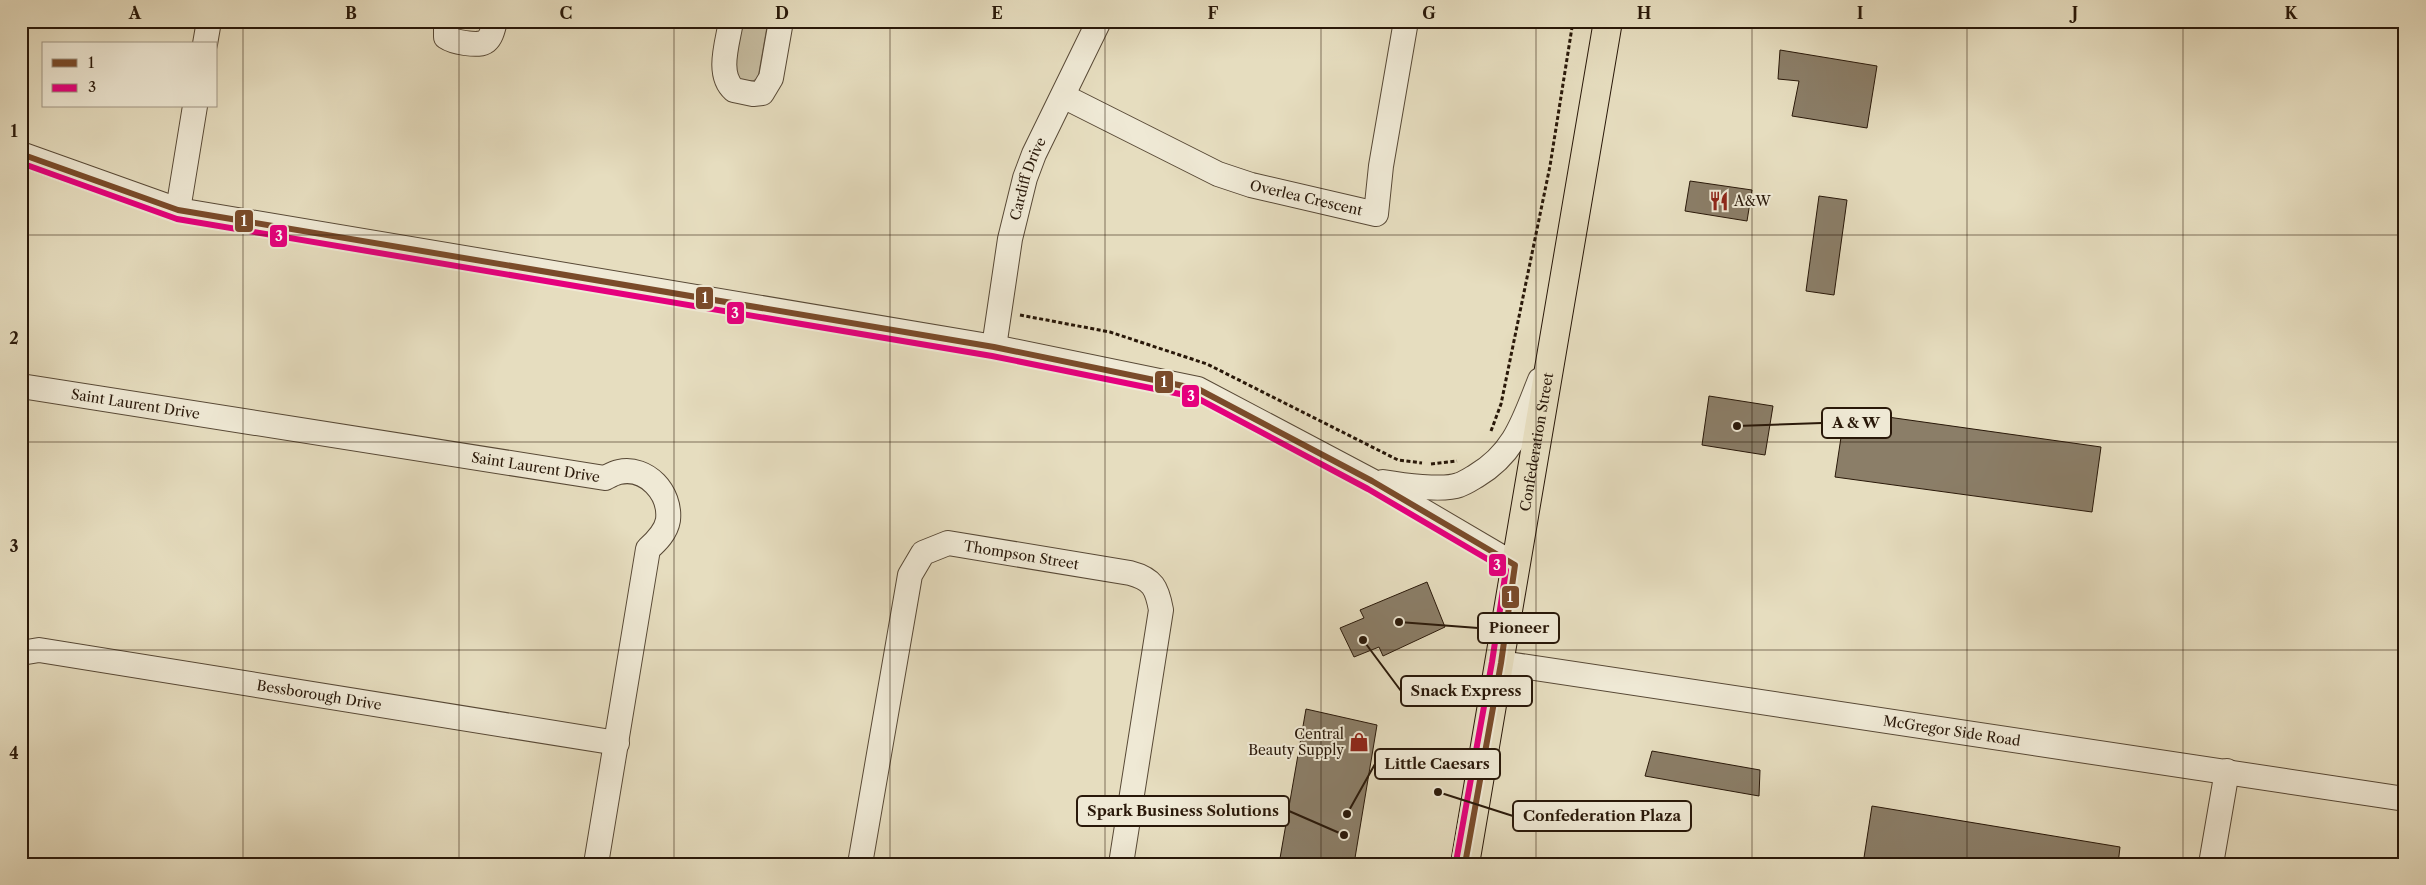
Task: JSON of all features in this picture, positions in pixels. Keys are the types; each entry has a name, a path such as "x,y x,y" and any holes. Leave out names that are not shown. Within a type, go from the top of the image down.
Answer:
{"main road":[{"name":"Confederation Street","path":"1465,864 1501,663 1515,565 1608,21"}],"street":[{"path":"205,42 209,21"},
{"path":"446,21 446,38 450,41 480,45 487,42 495,21"},
{"path":"731,21 724,69 725,78 734,90 754,94 762,93 769,82 781,21"},
{"name":"Cardiff Drive","path":"994,347 1010,239 1017,206 1034,154 1099,21"},
{"name":"Overlea Crescent","path":"1063,96 1218,174 1251,185 1376,214 1381,166 1406,21"},
{"path":"178,210 195,108"},
{"path":"21,154 178,210 994,347 1198,389 1372,481 1515,565"},
{"path":"1372,481 1417,487 1459,486 1493,466 1507,452 1519,432 1550,358"},
{"name":"Saint Laurent Drive","path":"21,386 605,478 618,472 633,471 649,478 661,489 667,503 668,521 660,538 648,549 596,864"},
{"name":"Thompson Street","path":"860,864 910,575 923,553 948,543 1130,573 1145,577 1158,592 1161,610 1121,864"},
{"name":"Bessborough Drive","path":"21,653 39,650 617,744"},
{"name":"McGregor Side Road","path":"1501,663 2405,799"},
{"path":"2211,864 2227,771"}],"path":[{"path":"1490,436 1501,404 1548,176 1573,21"},
{"path":"1000,311 1110,332 1207,364 1398,460 1429,464 1461,461"}],"shaded area":[{"path":"742,21 768,21 758,78 753,81 737,80 734,73"}],"building":[{"path":"1780,50 1877,66 1867,128 1792,116 1799,81 1778,79"},
{"name":"A&W","path":"1690,181 1752,190 1747,221 1685,211"},
{"path":"1819,196 1847,200 1834,295 1806,291"},
{"path":"1709,396 1773,406 1765,455 1702,445"},
{"path":"1845,411 2101,447 2092,512 1835,477"},
{"path":"1427,582 1445,627 1383,656 1379,647 1354,657 1340,628 1364,618 1360,610"},
{"path":"1306,709 1377,725 1354,864 1279,864"},
{"path":"1652,751 1760,770 1759,796 1645,776"},
{"path":"1872,806 2120,847 2118,864 1863,864"}],"transit line":[{"name":"1","path":"21,154 178,210 994,347 1198,389 1372,481 1515,565 1501,663 1465,864"},
{"name":"3","path":"21,163 177,219 992,356 1195,397 1368,489 1506,570 1492,662 1456,862"}],"place":[{"name":"A&W","path":"1719,201"},
{"name":"A & W","path":"1737,426"},
{"name":"Pioneer","path":"1399,622"},
{"name":"Snack Express","path":"1363,640"},
{"name":"Central Beauty Supply","path":"1359,742"},
{"name":"Confederation Plaza","path":"1438,792"},
{"name":"Little Caesars","path":"1347,814"},
{"name":"Spark Business Solutions","path":"1344,835"}]}
